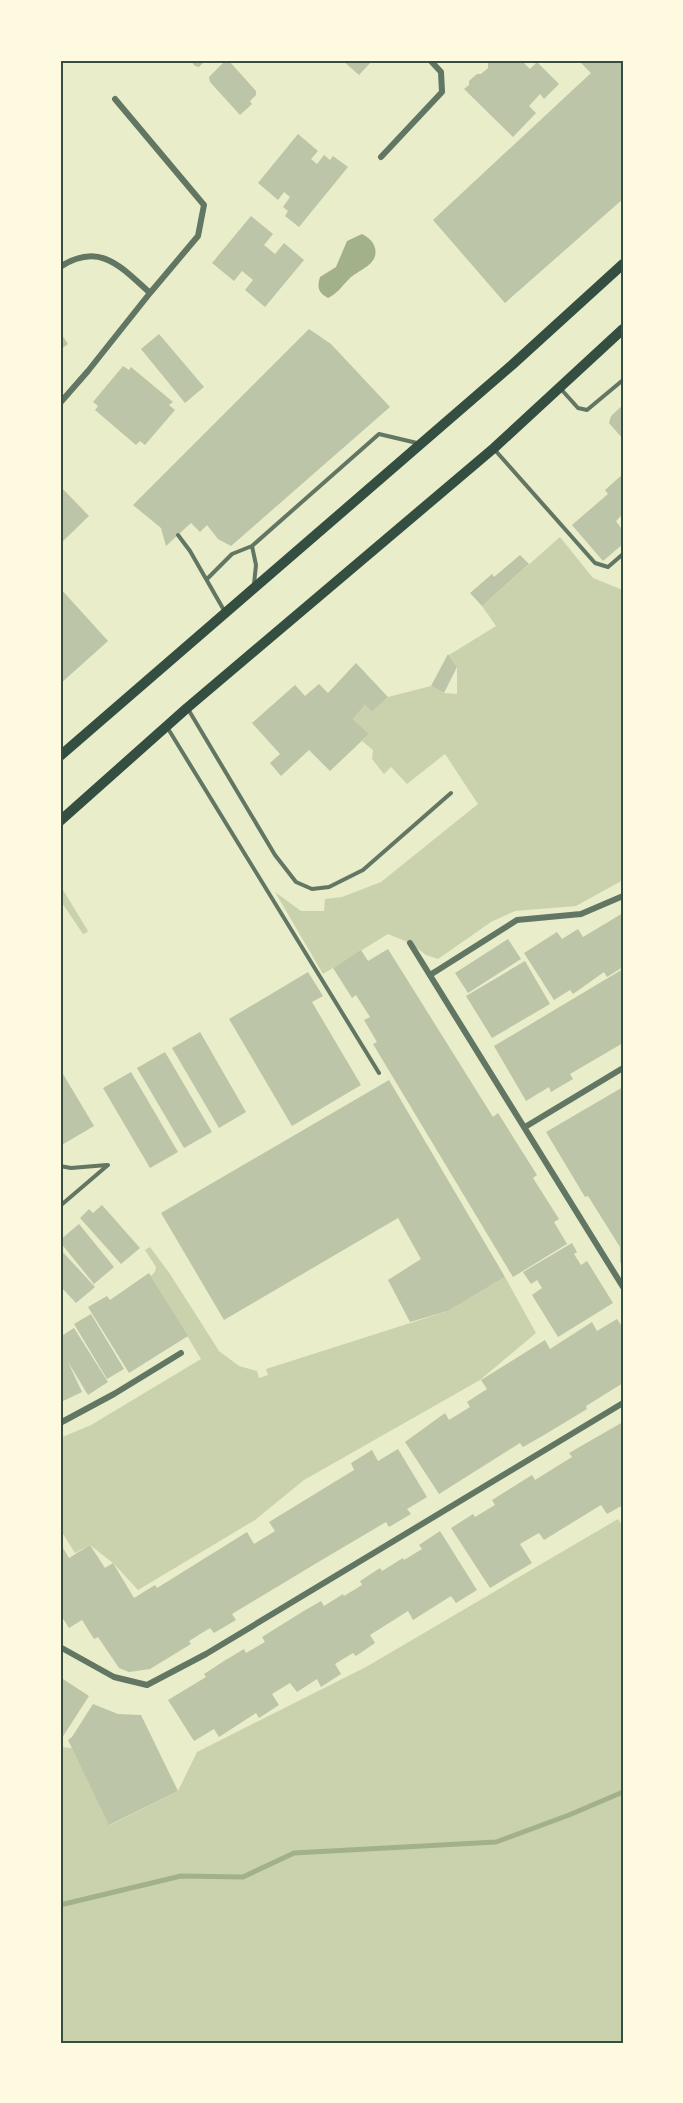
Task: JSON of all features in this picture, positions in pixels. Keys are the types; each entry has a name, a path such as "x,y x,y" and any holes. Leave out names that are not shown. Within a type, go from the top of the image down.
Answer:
{"main road":[{"path":"60,756 512,365 623,264"},
{"path":"60,821 187,708 494,448 623,328"}],"street":[{"path":"381,156 442,92 441,72 430,60"},
{"path":"60,402 198,236 204,205 115,99"},
{"path":"60,267 68,261 91,255 115,262 150,292"},
{"path":"430,975 517,920 581,914 623,896"},
{"path":"410,943 623,1287"},
{"path":"525,1127 623,1068"},
{"path":"60,1423 114,1394 181,1353"},
{"path":"60,1647 114,1677 147,1685 206,1654 623,1403"}],"lane":[{"path":"559,387 578,408 587,410 623,380"},
{"path":"207,579 232,554 252,546 379,434 421,444"},
{"path":"494,448 595,563 608,567 623,554"},
{"path":"178,535 207,579 225,613"},
{"path":"252,546 256,565 253,588"},
{"path":"187,708 276,855 296,882 312,889 329,887 363,870 451,794"},
{"path":"167,726 379,1073"},
{"path":"60,1166 70,1168 108,1165 60,1206"}],"shaded area":[{"path":"362,234 375,248 374,259 328,298 319,289 320,277 336,267 347,241"},
{"path":"560,537 593,578 623,590 623,880 576,906 515,911 491,922 438,959 388,934 323,974 275,892 301,911 324,911 325,899 342,897 381,882 478,804 445,754 407,784 391,767 384,774 372,759 373,750 362,741 369,734 353,719 365,705 372,712 388,697 431,686 444,693 457,694 457,667 449,655 496,626 482,606"},
{"path":"60,885 88,931 86,933 83,934 60,900"},
{"path":"150,1247 219,1351 239,1366 257,1371 259,1378 268,1375 266,1369 448,1311 505,1277 536,1333 480,1380 304,1480 255,1520 138,1590 113,1563 90,1545 75,1553 60,1529 60,1438 91,1425 201,1359 151,1276 156,1267 145,1250"},
{"path":"618,1519 623,1527 623,2043 60,2043 60,1747 72,1748 110,1825 178,1791 197,1752 366,1667"}],"building":[{"path":"190,60 206,60 199,67"},
{"path":"342,60 373,60 359,75"},
{"path":"488,60 521,60 530,69 537,62 559,84 544,99 540,94 529,106 536,113 513,137 464,89 477,74 481,74 488,68"},
{"path":"578,60 623,60 623,199 505,303 433,220 591,73"},
{"path":"225,61 230,62 256,91 256,95 250,101 252,104 240,115 210,82 209,77"},
{"path":"298,134 318,151 311,159 317,164 324,155 330,160 333,156 348,167 299,227 285,216 288,211 283,207 290,197 284,192 278,200 258,183"},
{"path":"251,216 273,234 264,245 275,254 284,243 304,260 265,307 245,290 253,280 242,271 234,281 212,263"},
{"path":"309,329 331,344 390,407 231,546 218,539 207,525 200,532 191,523 166,546 161,528 133,505"},
{"path":"60,332 68,344 60,350"},
{"path":"159,334 204,387 185,403 141,349"},
{"path":"123,366 129,370 131,367 173,402 169,405 175,410 145,445 140,441 136,445 95,410 98,406 93,402"},
{"path":"623,405 623,439 609,423 611,416"},
{"path":"623,474 623,514 616,521 623,531 623,544 603,561 572,525 608,494 605,490"},
{"path":"60,486 89,516 60,544"},
{"path":"520,555 529,564 482,606 470,593 492,574 494,577"},
{"path":"60,588 108,641 60,684"},
{"path":"448,654 457,667 444,693 431,686"},
{"path":"356,663 388,697 372,712 365,705 353,719 369,734 330,771 309,750 281,776 270,763 280,754 252,723 295,685 305,696 319,684 328,693"},
{"path":"623,913 623,967 607,977 604,972 573,994 570,990 554,1000 524,953 557,932 562,939 578,929 583,937"},
{"path":"508,939 521,959 468,993 455,973"},
{"path":"388,949 493,1117 498,1113 537,1175 533,1178 559,1219 554,1222 567,1244 513,1277 373,1044 377,1042 364,1020 370,1017 356,995 352,998 333,968 361,950 368,961"},
{"path":"525,961 550,1004 492,1038 466,996"},
{"path":"623,969 623,1043 570,1074 573,1079 551,1092 549,1087 526,1101 494,1046"},
{"path":"308,972 323,996 312,1002 361,1085 292,1126 229,1019"},
{"path":"200,1032 246,1112 219,1128 172,1048"},
{"path":"165,1052 212,1132 184,1148 137,1068"},
{"path":"60,1069 94,1126 60,1146"},
{"path":"131,1072 178,1152 150,1168 103,1088"},
{"path":"389,1080 505,1277 448,1311 410,1322 388,1280 421,1259 398,1218 224,1320 161,1213"},
{"path":"623,1087 623,1267 620,1262 620,1247 588,1196 585,1197 546,1132"},
{"path":"102,1205 140,1248 121,1264 80,1218 89,1209 93,1213"},
{"path":"79,1224 114,1267 94,1284 60,1242"},
{"path":"572,1243 577,1252 574,1254 581,1265 587,1261 613,1303 558,1337 532,1295 542,1288 537,1280 531,1284 523,1272"},
{"path":"60,1249 95,1287 76,1303 60,1286"},
{"path":"149,1273 188,1336 129,1373 88,1307 107,1296 110,1300"},
{"path":"91,1314 124,1369 107,1379 74,1324"},
{"path":"617,1319 623,1328 623,1383 586,1406 587,1409 544,1435 523,1447 520,1443 439,1494 405,1442 445,1413 449,1420 470,1407 467,1402 487,1389 481,1380 545,1340 550,1349 592,1322 597,1331"},
{"path":"74,1328 108,1382 88,1395 68,1362 82,1392 61,1402 63,1408 60,1409 60,1337"},
{"path":"623,1422 623,1492 621,1494 623,1505 607,1514 601,1505 544,1540 539,1533 520,1544 532,1563 490,1588 451,1528 473,1514 475,1517 495,1505 492,1500 532,1475 535,1480 572,1457 569,1453"},
{"path":"398,1449 427,1497 407,1509 411,1514 389,1527 386,1522 320,1561 232,1614 236,1620 214,1633 210,1628 189,1641 191,1644 150,1669 129,1672 119,1668 98,1637 94,1639 82,1620 69,1628 60,1614 60,1543 69,1558 90,1545 105,1568 113,1563 134,1598 155,1585 157,1588 247,1532 254,1544 275,1531 269,1522 354,1470 351,1463 372,1450 378,1461"},
{"path":"440,1531 477,1590 456,1603 451,1596 413,1620 408,1611 370,1635 375,1643 356,1656 353,1653 335,1664 341,1674 321,1687 317,1679 297,1692 290,1683 272,1694 279,1705 259,1718 256,1713 219,1737 214,1729 194,1741 168,1700 206,1677 204,1674 244,1649 246,1653 265,1642 262,1637 302,1612 321,1601 324,1606 343,1594 344,1596 362,1585 360,1581 380,1568 382,1571 422,1549 419,1545"},
{"path":"60,1677 89,1696 60,1741"},
{"path":"93,1704 118,1714 141,1715 178,1791 109,1825 68,1740"}],"waterway":[{"path":"60,1905 181,1876 243,1877 294,1853 496,1842 623,1792"}]}
